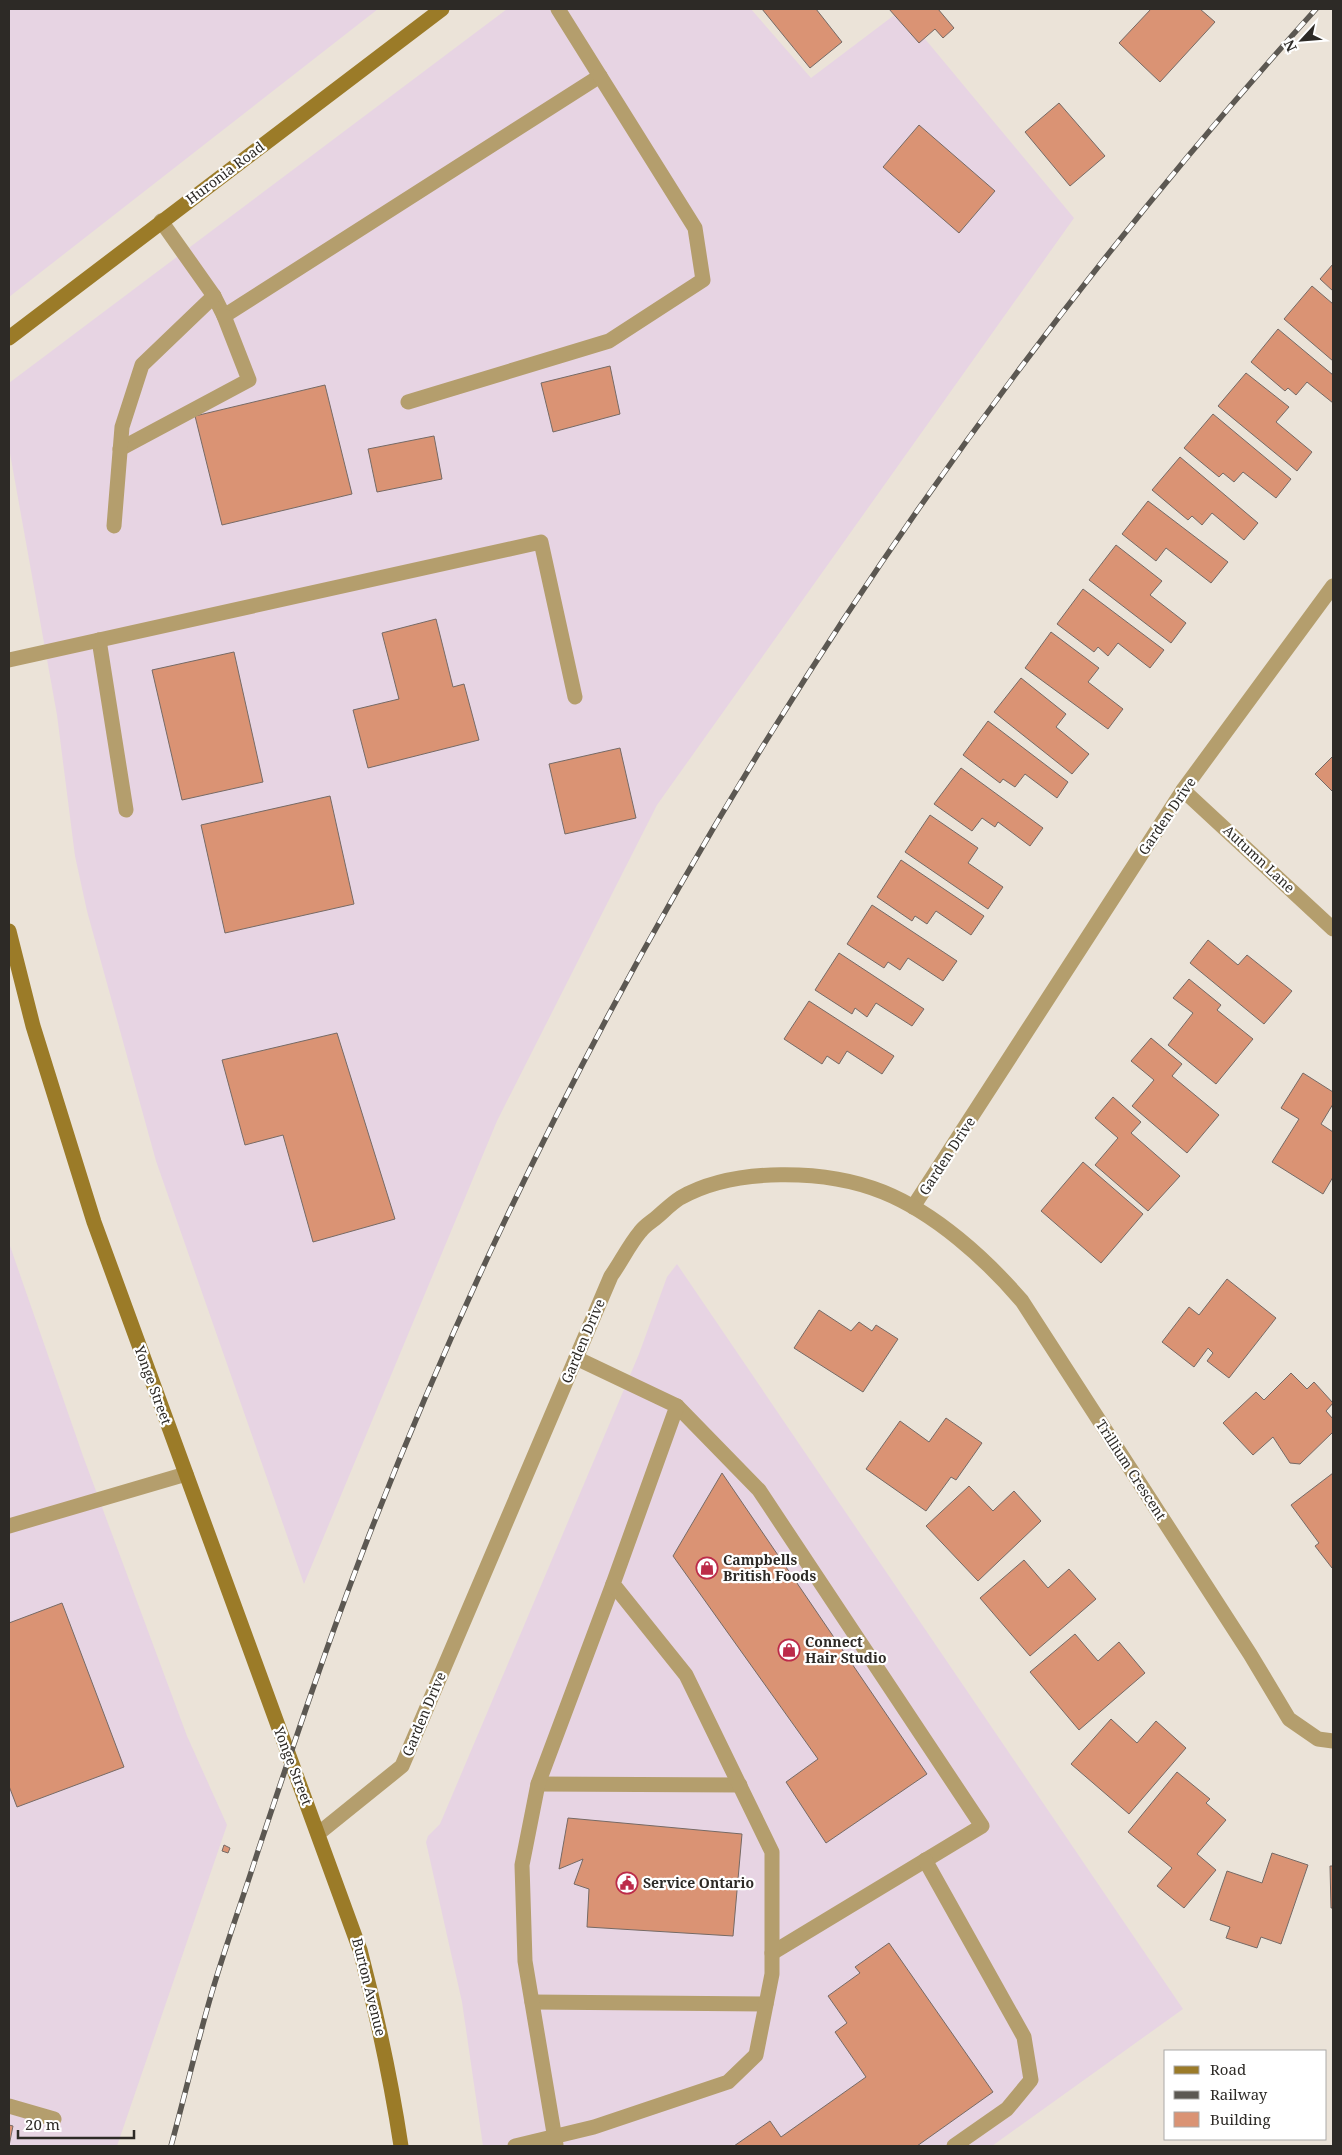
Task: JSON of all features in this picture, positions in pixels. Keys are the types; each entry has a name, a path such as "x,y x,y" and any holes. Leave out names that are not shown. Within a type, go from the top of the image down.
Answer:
{"main road":[{"name":"Huronia Road","path":"9,338 442,9"},
{"name":"Yonge Street","path":"9,930 33,1026 94,1222 318,1833"},
{"name":"Burton Avenue","path":"318,1833 360,1950 393,2092 401,2146"}],"street":[{"path":"408,402 609,341 703,280 695,228 558,9"},
{"path":"224,316 600,76"},
{"path":"120,448 249,380 224,316 214,296 162,222"},
{"path":"114,526 122,428 142,365 214,296"},
{"path":"9,660 541,542 575,697"},
{"name":"Garden Drive","path":"318,1833 402,1766 611,1276 640,1231 680,1198 720,1182 757,1175 796,1175 853,1184 882,1192 913,1208 1183,790 1333,586"},
{"path":"99,640 126,810"},
{"name":"Autumn Lane","path":"1183,790 1333,929"},
{"name":"Trillium Crescent","path":"913,1208 966,1245 998,1274 1022,1301 1250,1654 1289,1719 1318,1739 1333,1741"},
{"path":"576,1358 677,1406 759,1490 982,1826 772,1952"},
{"path":"555,2141 525,1960 522,1865 538,1784 677,1406"},
{"path":"9,1526 186,1474"},
{"path":"514,2146 555,2141 728,2082 756,2054 772,1974 772,1852 686,1675 613,1584"},
{"path":"538,1784 740,1786"},
{"path":"926,1860 1024,2037 1031,2080 1007,2109 954,2146"},
{"path":"532,2002 766,2004"},
{"path":"9,2106 54,2119"}],"shaded area":[{"path":"9,9 378,9 9,297"},
{"path":"507,9 751,9 811,78 901,10 1074,218 657,805 497,1121 304,1584 156,1161 87,911 75,856 57,715 9,448 9,383"},
{"path":"9,1243 83,1456 187,1736 227,1825 117,2146 9,2146"},
{"path":"677,1264 1183,2009 992,2146 483,2146 462,2002 426,1842 428,1836 440,1824 639,1354 667,1277"}],"building":[{"path":"762,9 816,9 842,42 810,68"},
{"path":"889,9 938,9 954,28 943,38 935,29 919,43"},
{"path":"1151,9 1200,9 1215,22 1160,82 1119,43"},
{"path":"1059,103 1105,156 1070,186 1025,132"},
{"path":"919,125 995,191 959,233 883,167"},
{"path":"1333,264 1333,291 1320,279"},
{"path":"1312,286 1333,304 1333,361 1284,319"},
{"path":"1278,329 1333,375 1333,403 1307,382 1296,395 1288,388 1285,391 1251,362"},
{"path":"610,366 620,414 553,432 541,383"},
{"path":"1246,373 1289,407 1276,422 1312,452 1297,471 1218,406"},
{"path":"325,385 352,494 222,525 195,416"},
{"path":"1213,414 1291,479 1276,498 1243,472 1234,482 1223,473 1219,477 1184,448"},
{"path":"434,436 442,479 377,492 368,449"},
{"path":"1180,457 1258,523 1244,540 1212,513 1202,525 1192,516 1188,520 1152,490"},
{"path":"1148,501 1228,562 1211,583 1166,548 1156,561 1122,534"},
{"path":"1116,545 1162,581 1150,595 1186,623 1171,643 1089,580"},
{"path":"1083,589 1164,650 1150,668 1118,643 1108,656 1098,647 1094,652 1057,624"},
{"path":"436,619 453,687 464,684 479,740 368,768 353,710 399,699 382,633"},
{"path":"1051,632 1099,668 1088,682 1123,709 1108,729 1025,668"},
{"path":"234,652 263,782 182,800 152,670"},
{"path":"1021,678 1066,714 1056,727 1089,754 1072,774 994,712"},
{"path":"988,721 1068,782 1057,798 1025,774 1015,787 1003,779 1000,783 963,755"},
{"path":"620,748 636,818 565,834 549,764"},
{"path":"1333,756 1333,792 1315,774"},
{"path":"961,768 1043,828 1030,846 998,822 995,827 982,818 972,831 934,804"},
{"path":"330,796 354,904 225,933 201,825"},
{"path":"930,815 978,848 968,863 1003,887 988,909 905,852"},
{"path":"901,860 984,916 971,935 936,911 927,924 915,916 912,921 877,897"},
{"path":"872,905 957,961 943,981 908,958 900,970 888,962 884,968 847,944"},
{"path":"1208,940 1238,965 1247,955 1292,991 1264,1024 1190,963"},
{"path":"839,953 924,1009 912,1026 876,1003 867,1017 855,1008 852,1014 815,990"},
{"path":"1189,979 1221,1005 1217,1010 1253,1039 1216,1084 1168,1045 1193,1013 1173,998"},
{"path":"809,1001 894,1056 882,1074 847,1051 839,1064 827,1056 822,1064 784,1039"},
{"path":"337,1033 395,1219 313,1242 283,1135 245,1145 222,1060"},
{"path":"1151,1038 1182,1064 1172,1076 1219,1115 1187,1153 1132,1106 1154,1080 1131,1061"},
{"path":"1303,1073 1333,1092 1333,1104 1321,1124 1333,1132 1333,1177 1323,1194 1272,1162 1299,1119 1281,1108"},
{"path":"1113,1097 1141,1122 1131,1133 1180,1176 1148,1211 1095,1165 1118,1138 1095,1118"},
{"path":"1083,1162 1143,1214 1101,1263 1041,1211"},
{"path":"1227,1279 1276,1318 1229,1378 1207,1361 1213,1353 1208,1348 1194,1367 1162,1342 1189,1307 1199,1315"},
{"path":"819,1310 851,1331 859,1322 872,1331 876,1325 898,1339 863,1392 794,1348"},
{"path":"1291,1373 1307,1389 1314,1382 1333,1403 1326,1411 1333,1419 1333,1432 1300,1464 1290,1463 1273,1437 1253,1455 1223,1423 1256,1392 1264,1400"},
{"path":"946,1418 982,1443 956,1480 951,1477 926,1511 866,1469 900,1421 929,1442"},
{"path":"722,1473 927,1774 826,1843 786,1782 818,1759 673,1556"},
{"path":"1333,1473 1332,1568 1315,1546 1319,1543 1291,1505"},
{"path":"969,1486 993,1511 1014,1491 1041,1521 978,1581 926,1526"},
{"path":"1024,1560 1048,1588 1069,1569 1096,1599 1030,1656 980,1598"},
{"path":"62,1603 124,1767 17,1807 9,1786 9,1623"},
{"path":"1075,1634 1098,1661 1119,1642 1145,1673 1079,1730 1030,1672"},
{"path":"1111,1719 1137,1743 1156,1721 1186,1748 1129,1814 1071,1764"},
{"path":"1177,1772 1210,1799 1206,1803 1226,1820 1197,1854 1216,1870 1184,1908 1157,1886 1172,1868 1128,1832"},
{"path":"568,1818 742,1834 733,1936 587,1927 589,1889 574,1884 583,1859 559,1869"},
{"path":"224,1845 230,1848 228,1853 222,1851"},
{"path":"1272,1853 1308,1865 1281,1944 1261,1937 1257,1948 1226,1938 1230,1927 1210,1920 1227,1871 1262,1883"},
{"path":"1330,1866 1333,1866 1333,1908 1331,1908"},
{"path":"889,1943 993,2092 917,2146 734,2146 770,2121 781,2137 866,2077 835,2032 847,2023 828,1996 860,1973 855,1967"},
{"path":"9,2125 13,2126 9,2146"}],"railway":[{"path":"171,2146 223,1956 311,1694 368,1538 455,1329 552,1125 658,925 773,730 896,541 1028,357 1168,180 1316,9"}],"place":[{"name":"Campbells British Foods","path":"707,1568"},
{"name":"Connect Hair Studio","path":"789,1650"},
{"name":"Service Ontario","path":"627,1883"}]}
